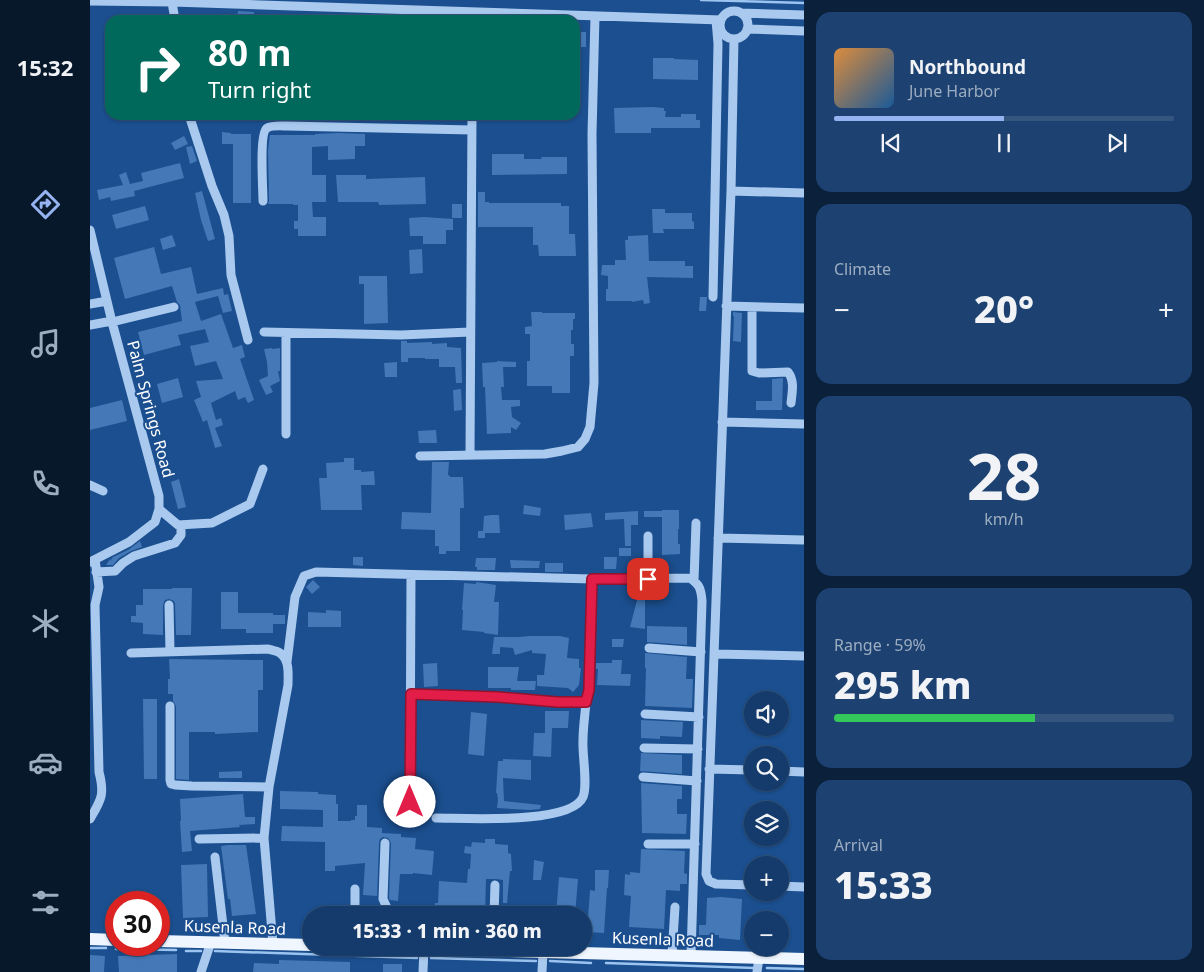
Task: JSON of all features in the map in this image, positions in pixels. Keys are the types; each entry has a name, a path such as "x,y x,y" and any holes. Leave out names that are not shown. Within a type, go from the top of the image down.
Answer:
{"main road":[{"path":"90,939 105,940"},
{"name":"Kusenla Road","path":"170,941 302,945"},
{"name":"Kusenla Road","path":"592,954 804,960"}],"street":[{"path":"90,1 172,2 449,15"},
{"path":"172,2 174,15"},
{"path":"580,16 719,20 732,11 804,15"},
{"path":"719,20 723,33 729,38 734,39 742,36 747,29 747,20 741,13"},
{"path":"420,456 546,454 578,447 585,439 590,428 594,383 592,134 594,16"},
{"path":"712,297 719,20"},
{"path":"747,29 804,31"},
{"path":"734,39 731,190 706,874 709,881 716,884 744,885"},
{"path":"191,120 212,186 224,215 229,236 231,275 248,340"},
{"path":"470,455 472,120"},
{"path":"263,201 263,136 265,129 269,127 472,130"},
{"path":"731,190 804,193"},
{"name":"Palm Springs Road","path":"90,230 112,321 159,496 160,509"},
{"path":"91,301 107,300"},
{"path":"726,306 804,308"},
{"path":"90,325 174,307"},
{"path":"752,307 752,371 759,373 788,372 793,382 791,403"},
{"path":"264,332 401,335 470,332"},
{"path":"286,333 286,434"},
{"path":"722,422 804,424"},
{"path":"90,819 101,799 102,785 99,772 95,605 99,587 92,561 129,542 155,522 160,509 178,525 181,525 212,523 250,504 263,469"},
{"path":"90,486 103,491"},
{"path":"694,581 696,522"},
{"path":"96,572 115,571 134,556 175,543 181,535 181,525"},
{"path":"648,536 648,579"},
{"path":"718,538 804,540"},
{"path":"273,944 264,838 269,787 288,685 287,662 295,597 304,576 316,572 592,579 690,578 697,583 702,591 691,956"},
{"path":"410,802 412,575"},
{"path":"436,818 520,818 555,814 572,809 583,798 585,789 583,740 586,702 589,690 592,579"},
{"path":"169,605 170,652"},
{"path":"649,648 701,652"},
{"path":"131,653 268,649 280,653 287,662"},
{"path":"714,654 804,656"},
{"path":"411,694 586,702"},
{"path":"170,706 171,784 269,787"},
{"path":"645,714 699,716"},
{"path":"644,748 698,749"},
{"path":"709,769 744,770"},
{"path":"789,771 804,772"},
{"path":"643,777 697,781"},
{"path":"199,839 264,838"},
{"path":"385,843 383,899 386,906"},
{"path":"648,844 694,844"},
{"path":"215,857 225,943"},
{"path":"494,906 495,885"},
{"path":"789,886 804,887"},
{"path":"355,906 356,889"},
{"path":"672,956 675,907"},
{"path":"201,972 211,942"},
{"path":"423,972 424,956"},
{"path":"542,972 543,956"},
{"path":"757,972 759,958"}],"building":[{"path":"238,11 254,12 254,15 238,15"},
{"path":"580,32 586,32 586,47 580,47"},
{"path":"653,58 698,60 698,80 653,79"},
{"path":"614,108 664,108 664,111 666,111 665,117 681,117 681,114 696,114 696,120 700,120 700,128 651,128 651,133 615,133"},
{"path":"222,132 251,134 251,203 233,203 233,144 222,144"},
{"path":"365,134 365,146 355,146 355,159 328,160 328,146 312,147 312,175 326,175 326,202 312,202 313,217 326,217 326,236 298,236 298,229 294,229 294,221 298,221 298,205 268,204 268,150 270,135"},
{"path":"184,136 188,144 175,150 171,143"},
{"path":"192,146 197,161 190,164 186,147"},
{"path":"492,154 524,154 524,159 567,157 567,174 492,175"},
{"path":"180,163 184,178 134,191 135,196 111,201 110,197 99,200 97,190 123,185 119,175 126,172 130,184 143,181 141,173"},
{"path":"336,175 366,175 366,179 425,177 426,204 379,205 378,202 338,202"},
{"path":"202,191 215,239 208,241 195,193"},
{"path":"478,192 485,192 485,202 489,203 561,203 561,206 569,206 569,234 575,234 576,256 539,256 538,245 533,245 533,227 478,227"},
{"path":"452,204 462,204 462,218 452,218"},
{"path":"145,206 149,220 116,229 112,215"},
{"path":"652,209 665,209 665,213 692,213 694,229 663,229 664,233 653,233"},
{"path":"409,218 453,219 453,230 446,230 446,244 423,244 423,236 410,236"},
{"path":"172,235 176,246 163,250 160,239"},
{"path":"648,235 649,261 685,261 685,266 693,266 693,278 647,277 650,303 644,304 643,300 632,302 606,301 608,276 601,275 602,265 615,265 615,260 626,260 625,240 628,240 628,236"},
{"path":"154,247 161,274 191,267 197,294 223,288 224,295 228,294 232,311 223,313 218,296 195,302 201,321 221,314 233,348 242,345 245,357 240,359 254,400 248,403 245,397 238,400 235,391 211,403 216,420 221,418 223,425 215,428 222,446 215,448 207,420 203,422 194,400 201,397 196,381 223,379 216,361 195,366 190,346 209,342 205,329 178,335 181,345 144,355 138,332 182,321 180,305 177,302 172,286 125,299 114,258"},
{"path":"422,249 423,273 410,274 409,250"},
{"path":"359,276 387,276 388,323 364,324 364,284 359,284"},
{"path":"700,297 707,297 706,311 699,311"},
{"path":"531,312 575,313 573,330 571,330 571,344 574,344 574,356 570,356 570,393 552,393 552,386 527,386 527,361 530,361 530,334 525,334 525,327 532,326"},
{"path":"733,312 742,313 741,342 733,341"},
{"path":"401,341 407,341 407,343 447,343 447,347 461,348 462,383 456,383 455,367 439,367 439,359 408,358 408,362 401,362"},
{"path":"280,348 280,371 278,371 280,381 270,386 273,392 266,395 259,380 268,376 264,349"},
{"path":"497,361 516,362 516,367 503,367 504,387 501,387 502,400 520,400 520,406 511,407 512,417 521,423 516,430 511,427 511,433 487,434 482,363"},
{"path":"397,362 397,377 385,377 384,363"},
{"path":"178,378 183,397 162,403 157,384"},
{"path":"783,378 782,410 756,410 756,401 772,401 772,379"},
{"path":"461,389 462,410 454,411 453,390"},
{"path":"122,400 127,421 90,430 90,408"},
{"path":"436,430 437,443 419,443 418,431"},
{"path":"344,458 354,458 354,470 361,470 361,472 374,471 375,485 361,485 362,510 321,510 319,478 327,478 326,463 344,462"},
{"path":"432,462 449,462 448,475 450,477 463,477 464,508 460,508 460,551 446,551 446,554 439,554 439,546 435,546 435,530 401,529 402,512 431,513"},
{"path":"179,479 186,507 178,509 171,482"},
{"path":"524,505 541,508 540,516 523,514"},
{"path":"679,510 678,544 680,544 680,554 662,555 662,517 644,517 644,511"},
{"path":"638,511 638,525 631,525 631,546 625,546 624,519 605,520 605,513"},
{"path":"591,513 593,527 565,530 564,515"},
{"path":"499,515 500,533 485,533 485,538 478,538 478,531 483,531 484,516"},
{"path":"140,541 142,547 119,558 113,565 106,565 110,559 110,561 113,557 128,550"},
{"path":"619,548 631,548 631,556 619,556"},
{"path":"353,557 363,557 363,566 353,565"},
{"path":"604,557 617,557 616,569 604,569"},
{"path":"476,558 496,558 495,570 477,570 477,567 475,567"},
{"path":"510,560 540,561 539,568 511,568"},
{"path":"545,563 563,563 563,572 545,572"},
{"path":"313,580 320,587 312,594 306,587"},
{"path":"476,582 496,585 494,602 499,602 498,635 462,630 464,583 476,584"},
{"path":"641,585 645,585 645,629 630,627"},
{"path":"192,588 191,635 176,635 175,604 174,601 169,599 165,600 163,605 163,635 143,634 143,623 131,622 131,616 136,616 136,605 143,605 143,589"},
{"path":"221,592 238,592 238,613 285,615 285,624 273,624 273,633 246,633 246,629 221,629"},
{"path":"326,610 341,611 341,627 308,627 308,612 326,613"},
{"path":"647,626 687,627 687,645 647,642"},
{"path":"560,636 569,638 567,658 579,659 579,668 581,668 579,685 573,692 568,688 537,686 537,675 544,675 546,654 532,653 532,650 515,655 513,648 500,647 500,654 492,654 494,637"},
{"path":"612,639 624,639 623,647 612,647"},
{"path":"645,653 687,657 686,679 693,679 692,708 645,706"},
{"path":"169,659 263,660 263,690 258,690 258,732 215,734 215,732 189,732 189,780 176,779 176,706 173,701 173,694 168,694 168,679 170,679"},
{"path":"612,660 622,660 621,674 631,674 630,686 597,685 598,669 596,669 596,663 612,663"},
{"path":"437,663 438,686 424,687 423,664"},
{"path":"488,667 519,667 517,681 536,681 535,690 488,688"},
{"path":"143,699 157,699 157,779 144,779"},
{"path":"545,711 569,711 568,728 552,728 551,757 533,756 534,733 545,733"},
{"path":"471,712 487,714 484,756 468,754"},
{"path":"641,720 683,722 682,737 660,736 660,739 641,738"},
{"path":"641,753 682,755 682,774 640,771"},
{"path":"503,759 531,760 531,780 503,778 504,801 541,805 540,809 497,808 498,761 503,761"},
{"path":"242,771 242,778 219,778 219,772"},
{"path":"641,783 682,786 682,799 677,799 677,814 687,814 686,834 642,833"},
{"path":"280,791 318,792 318,794 336,795 338,821 355,820 357,805 367,805 367,827 382,828 382,833 401,834 401,837 416,838 415,849 434,851 432,875 400,874 398,901 390,900 391,843 388,838 383,837 379,843 377,896 363,895 365,863 335,866 335,871 325,871 325,842 281,841 282,826 323,827 323,810 280,809"},
{"path":"243,794 245,817 255,817 255,824 190,831 192,851 182,852 180,799"},
{"path":"485,839 495,839 495,844 508,845 508,853 511,854 512,871 510,871 507,903 503,903 503,880 486,879 485,906 435,906 435,903 438,903 439,881 467,883 471,854 464,853 465,846 471,847 472,842 485,843"},
{"path":"246,845 256,914 232,916 221,846"},
{"path":"641,849 685,851 684,873 687,874 687,884 680,884 680,891 666,890 664,929 629,927 631,896 624,895 625,874 630,875 630,872 640,873"},
{"path":"534,860 544,862 541,880 533,880"},
{"path":"207,864 208,917 183,918 181,865"},
{"path":"595,870 609,870 604,933 592,932 592,906 589,906 590,890 595,891"},
{"path":"559,877 578,879 576,906 557,906"},
{"path":"707,898 742,899 740,940 719,938 719,935 699,935 699,925 706,925"},
{"path":"170,954 177,954 177,972 119,972 118,956 170,956"},
{"path":"90,955 105,956 104,972 90,972"},
{"path":"279,960 350,962 350,972 253,972 254,963 279,964"},
{"path":"383,964 402,964 402,972 383,972"}],"waterway":[{"path":"701,0 804,3"},
{"path":"90,948 105,948"},
{"path":"170,950 176,950"},
{"path":"186,951 201,951"},
{"path":"215,951 417,958"},
{"path":"431,958 536,961"},
{"path":"550,961 591,963"},
{"path":"606,963 755,968"},
{"path":"767,968 804,969"}],"route":[{"path":"410,802 411,694 586,702 589,690 592,579 648,579"}]}
